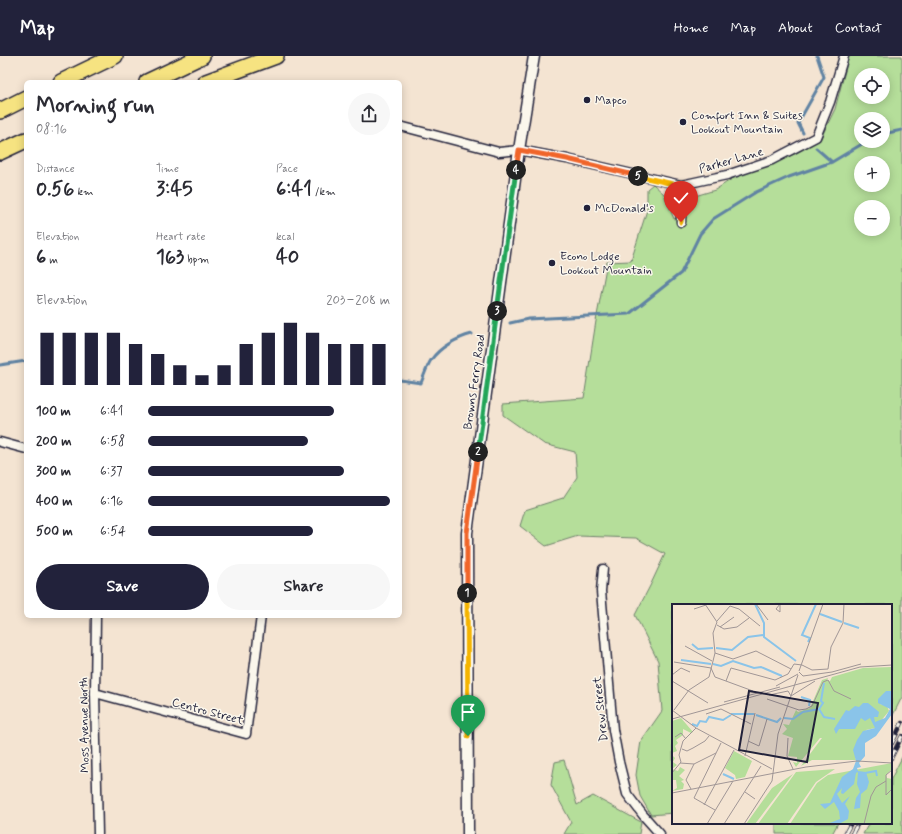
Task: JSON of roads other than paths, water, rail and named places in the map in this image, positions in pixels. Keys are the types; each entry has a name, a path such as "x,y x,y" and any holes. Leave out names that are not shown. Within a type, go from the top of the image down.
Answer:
{"highway":[{"path":"64,80 115,56"},
{"path":"151,80 202,56"},
{"path":"211,80 276,56"},
{"path":"0,111 24,99"},
{"path":"0,152 24,141"},
{"path":"0,158 24,149"}],"street":[{"name":"Browns Ferry Road","path":"468,834 467,533 519,150 534,56"},
{"name":"Parker Lane","path":"402,127 499,152 519,150 567,159 682,186 726,175 772,160 816,137 830,102 844,56"},
{"path":"681,222 682,186"},
{"path":"0,442 24,448"},
{"name":"Drew Street","path":"603,569 601,591 613,730 618,762 627,794 660,834"},
{"name":"Moss Avenue North","path":"96,618 95,693 98,834"},
{"name":"Centro Street","path":"95,693 246,734 261,618"}],"waterway":[{"path":"803,133 798,123 824,77 817,56"},
{"path":"890,133 902,130"},
{"path":"816,148 832,162"},
{"path":"510,323 528,319 629,314 681,273 700,234 713,219 756,192 789,177 832,162 855,148"},
{"path":"402,380 421,383 430,362 439,351 455,341 472,334"},
{"path":"0,365 24,361"}],"railway":[{"path":"892,743 902,723"},
{"path":"892,756 902,736"},
{"path":"845,834 850,824"},
{"path":"852,834 857,824"}],"place":[{"name":"Mapco","path":"587,100"},
{"name":"Comfort Inn & Suites Lookout Mountain","path":"683,122"},
{"name":"McDonald's","path":"587,208"},
{"name":"Econo Lodge Lookout Mountain","path":"552,263"}]}
